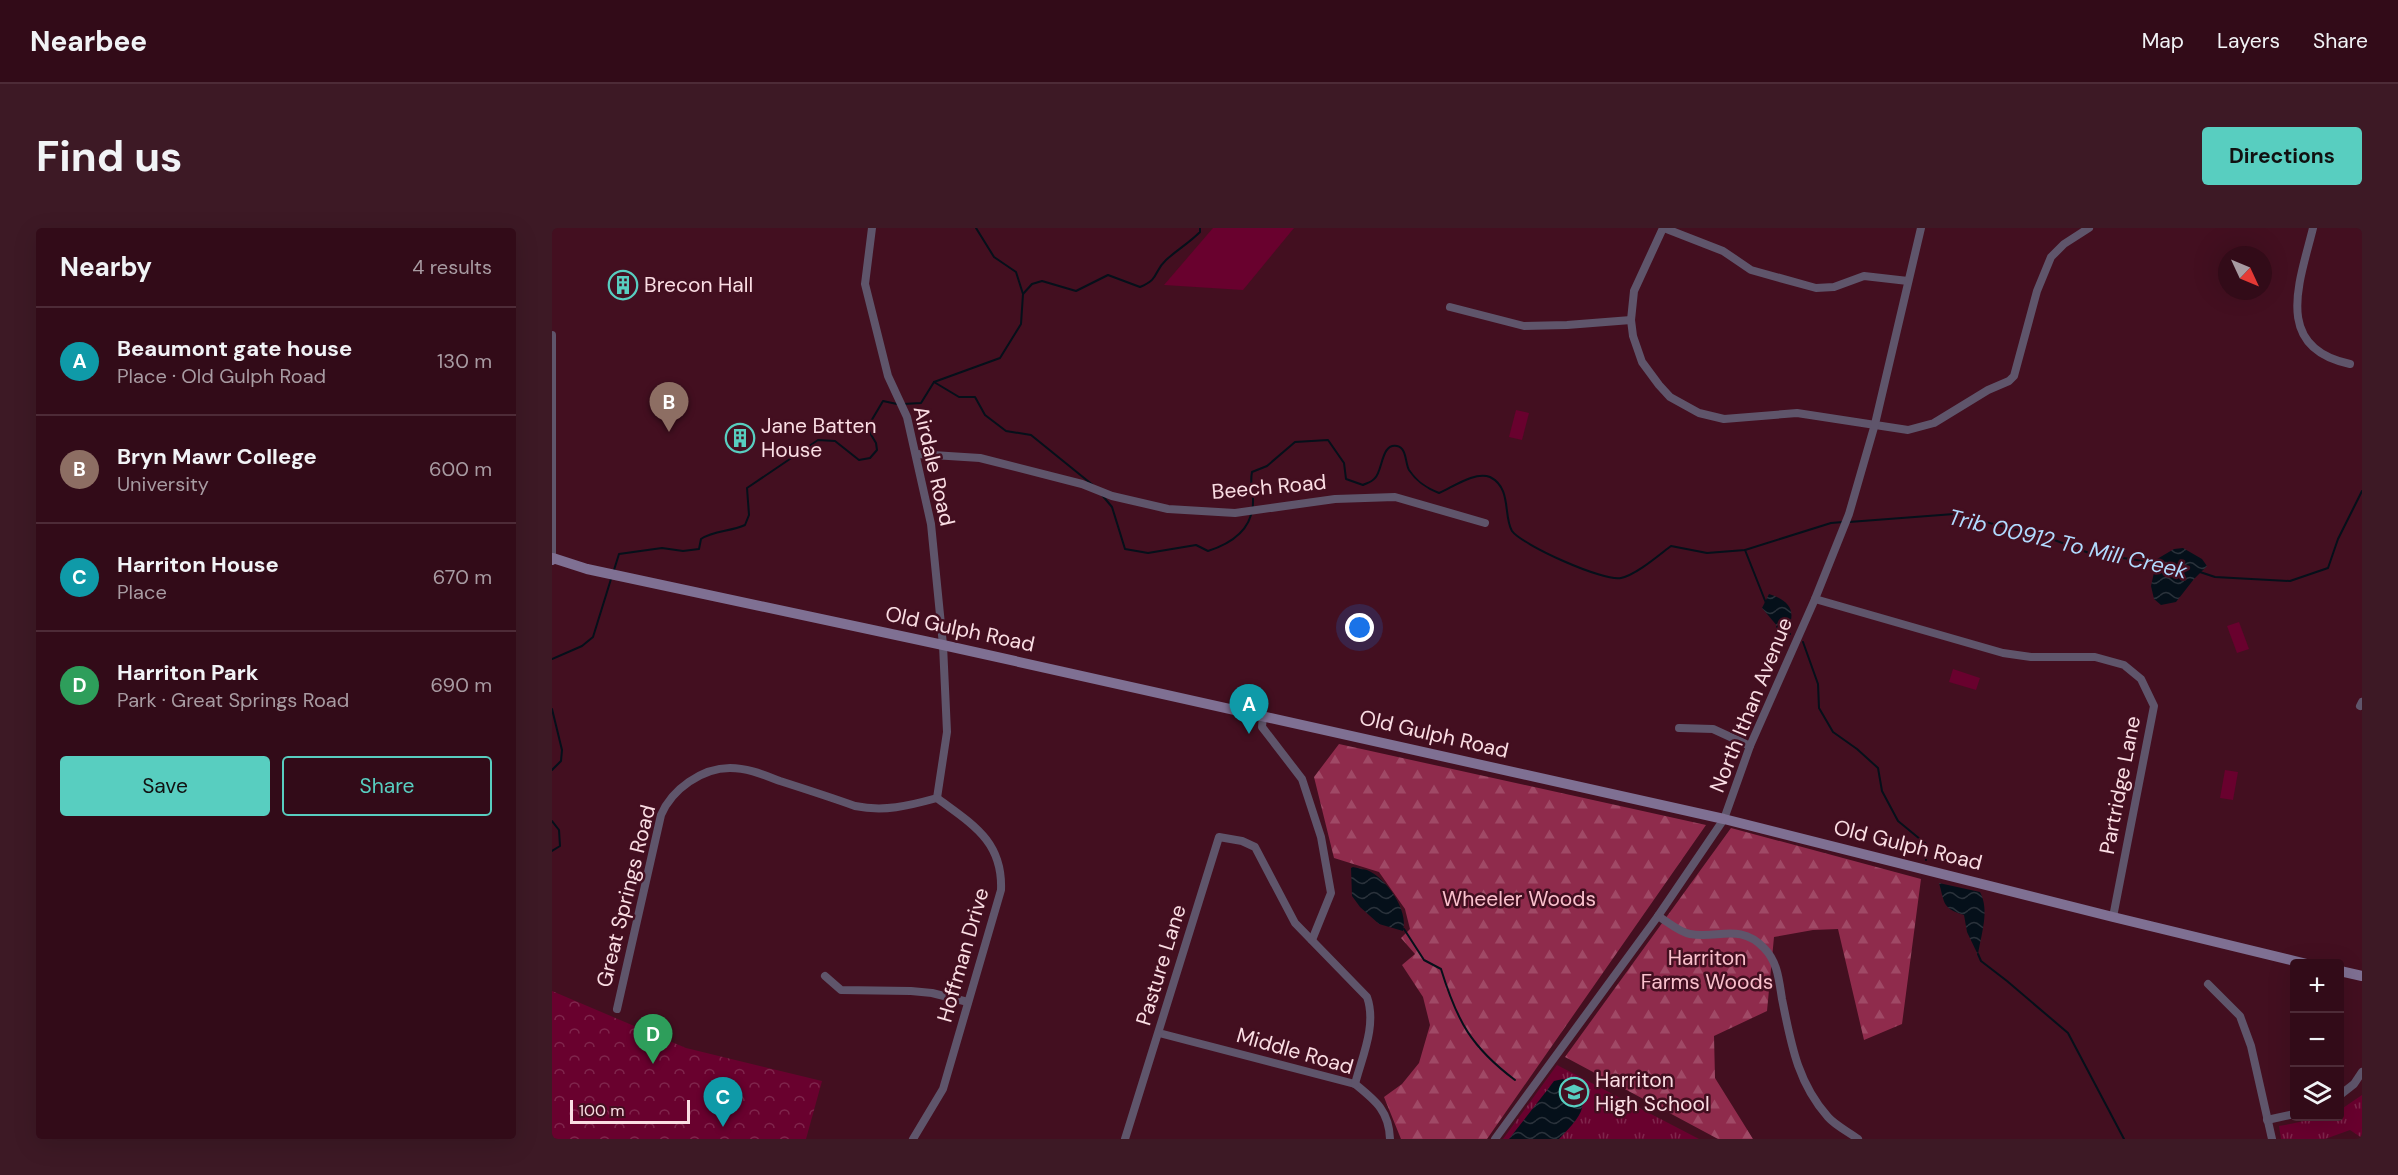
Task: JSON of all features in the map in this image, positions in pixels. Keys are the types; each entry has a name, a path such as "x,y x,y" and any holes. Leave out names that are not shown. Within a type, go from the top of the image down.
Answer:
{"street":[{"name":"Airdale Road","path":"872,228 865,284 888,376 908,417 917,454 931,524 943,645"},
{"path":"1908,281 1864,276 1834,287 1816,288 1751,270 1723,251 1664,228 1634,291 1631,320 1638,355 1670,397 1699,413 1724,419 1797,413 1875,423 1883,428 1908,430 1921,428 1934,423 1988,390 2009,381 2018,368 2037,291 2051,257 2064,244 2089,228"},
{"name":"North Ithan Avenue","path":"1495,1139 1658,916 1724,819 1750,746 1815,599 1849,514 1875,423 1921,228"},
{"path":"2313,228 2296,297 2296,320 2314,349 2350,364"},
{"path":"1450,307 1524,326 1567,326 1631,320"},
{"path":"552,335 552,559"},
{"name":"Beech Road","path":"917,454 980,458 1082,484 1113,496 1168,509 1235,513 1335,499 1395,496 1485,524"},
{"name":"Old Gulph Road","path":"552,559 614,575 943,645 1724,819 2290,959"},
{"name":"Partridge Lane","path":"1815,599 2003,654 2031,657 2095,657 2124,665 2141,679 2154,706 2113,917"},
{"path":"937,798 947,732 943,645"},
{"path":"1263,716 1262,727 1302,779 1321,837 1331,893 1312,940 1367,997 1371,1008 1371,1026 1355,1084"},
{"path":"1679,728 1713,729 1750,746"},
{"name":"Great Springs Road","path":"616,1009 661,815 667,801 695,778 730,768 750,771 871,809 899,808 937,798"},
{"name":"Hoffman Drive","path":"913,1139 943,1089 1002,890 999,861 990,842 971,823 937,798"},
{"name":"Pasture Lane","path":"1125,1139 1219,837 1242,841 1255,847 1294,923 1312,940"},
{"path":"1658,916 1687,933 1698,935 1730,932 1750,936 1764,948 1776,964 1793,1057 1808,1089 1829,1118 1858,1139"},
{"path":"2344,972 2362,975"},
{"path":"825,976 841,990 911,991 932,993 968,1002"},
{"path":"2208,984 2240,1016 2251,1047 2272,1139"},
{"name":"Middle Road","path":"1159,1033 1355,1084 1377,1102 1389,1122 1390,1139"},
{"path":"2344,1092 2354,1084 2362,1072"},
{"path":"2267,1120 2290,1115"}],"green space":[{"path":"1213,228 1294,228 1243,290 1164,285"},
{"path":"1516,410 1529,413 1522,440 1509,437"},
{"path":"2239,622 2249,649 2237,653 2227,626"},
{"path":"1953,669 1980,678 1976,690 1949,682"},
{"name":"Wheeler Woods","path":"1339,744 1706,825 1487,1139 1401,1139 1384,1097 1402,1084 1419,1063 1430,1025 1423,997 1402,965 1415,954 1401,938 1410,929 1405,909 1379,872 1334,858 1314,777"},
{"path":"2225,770 2238,772 2233,800 2220,798"},
{"name":"Harriton Farms Woods","path":"1731,828 1921,879 1902,1024 1864,1040 1838,929 1813,930 1774,937 1767,1011 1714,1036 1715,1078 1753,1139 1718,1139 1565,1057"},
{"path":"552,991 686,1048 822,1081 806,1139 552,1139"},
{"name":"Harriton High School","path":"1557,1065 1699,1139 1503,1139"},
{"path":"2362,1095 2362,1138 2350,1130 2325,1139 2281,1139 2279,1126 2303,1121 2344,1121 2344,1107"}],"water":[{"path":"2183,548 2202,559 2207,566 2176,602 2161,605 2154,599 2151,586 2157,559 2174,549"},
{"path":"1769,594 1782,600 1791,610 1791,620 1778,627 1762,608"},
{"path":"1351,868 1374,874 1388,887 1403,914 1403,931 1379,924 1360,907 1352,896"},
{"path":"1939,883 1980,892 1985,915 1978,955 1967,932 1964,915 1948,907"},
{"path":"1563,1079 1574,1086 1583,1101 1579,1116 1567,1131 1559,1139 1509,1139 1554,1081"}],"waterway":[{"path":"976,228 994,257 1016,272 1023,294"},
{"path":"903,404 921,403 934,382 1000,358 1021,324 1023,294 1032,284 1042,281 1076,291 1108,275 1140,287 1151,281 1162,264 1192,240 1200,232 1200,228"},
{"name":"Trib 00912 To Mill Creek","path":"934,382 959,397 975,397 985,415 1006,431 1031,435 1094,486"},
{"path":"614,570 619,554 662,548 683,551 699,549 701,539 706,536 745,525 749,515 747,488 818,440 835,441 859,460 870,458 877,450 876,443 867,428 883,401 897,404"},
{"name":"Trib 00912 To Mill Creek","path":"1102,495 1112,507 1125,549 1148,553 1196,545 1208,551 1226,544 1246,526 1252,509 1252,472 1267,466 1295,442 1328,440 1344,463 1346,479 1363,485 1378,474 1388,449 1397,446 1403,450 1409,470 1415,478 1426,487 1439,493 1471,478 1490,477 1501,488 1509,525 1519,537 1546,553 1582,569 1612,578 1621,578 1633,573 1671,546 1707,553 1745,550 1831,523 1843,522"},
{"name":"Trib 00912 To Mill Creek","path":"2200,572 2215,577 2290,581 2328,568 2338,539 2362,491"},
{"name":"Trib 00912 To Mill Creek","path":"1849,522 1954,514 2033,532 2089,553 2157,563"},
{"path":"1745,550 1766,603"},
{"path":"552,659 582,646 593,637 611,579"},
{"path":"1777,627 1779,632 1790,634"},
{"path":"1803,642 1818,684 1819,708 1833,732 1878,768 1882,791 1898,821 1926,844 1926,860"},
{"path":"552,709 562,750 561,761 552,770"},
{"path":"552,821 559,830 560,846 552,851"},
{"path":"1404,929 1424,960 1441,969 1453,1004 1467,1032 1487,1056 1515,1080"},
{"path":"1978,954 1981,961 2068,1033 2124,1139"}],"place":[{"name":"Brecon Hall","path":"623,285"},
{"name":"Bryn Mawr College","path":"669,432"},
{"name":"Jane Batten House","path":"740,438"},
{"name":"Beaumont gate house","path":"1249,734"},
{"name":"Harriton Park","path":"653,1064"},
{"name":"Harriton High School","path":"1574,1092"},
{"name":"Harriton House","path":"723,1127"}]}
